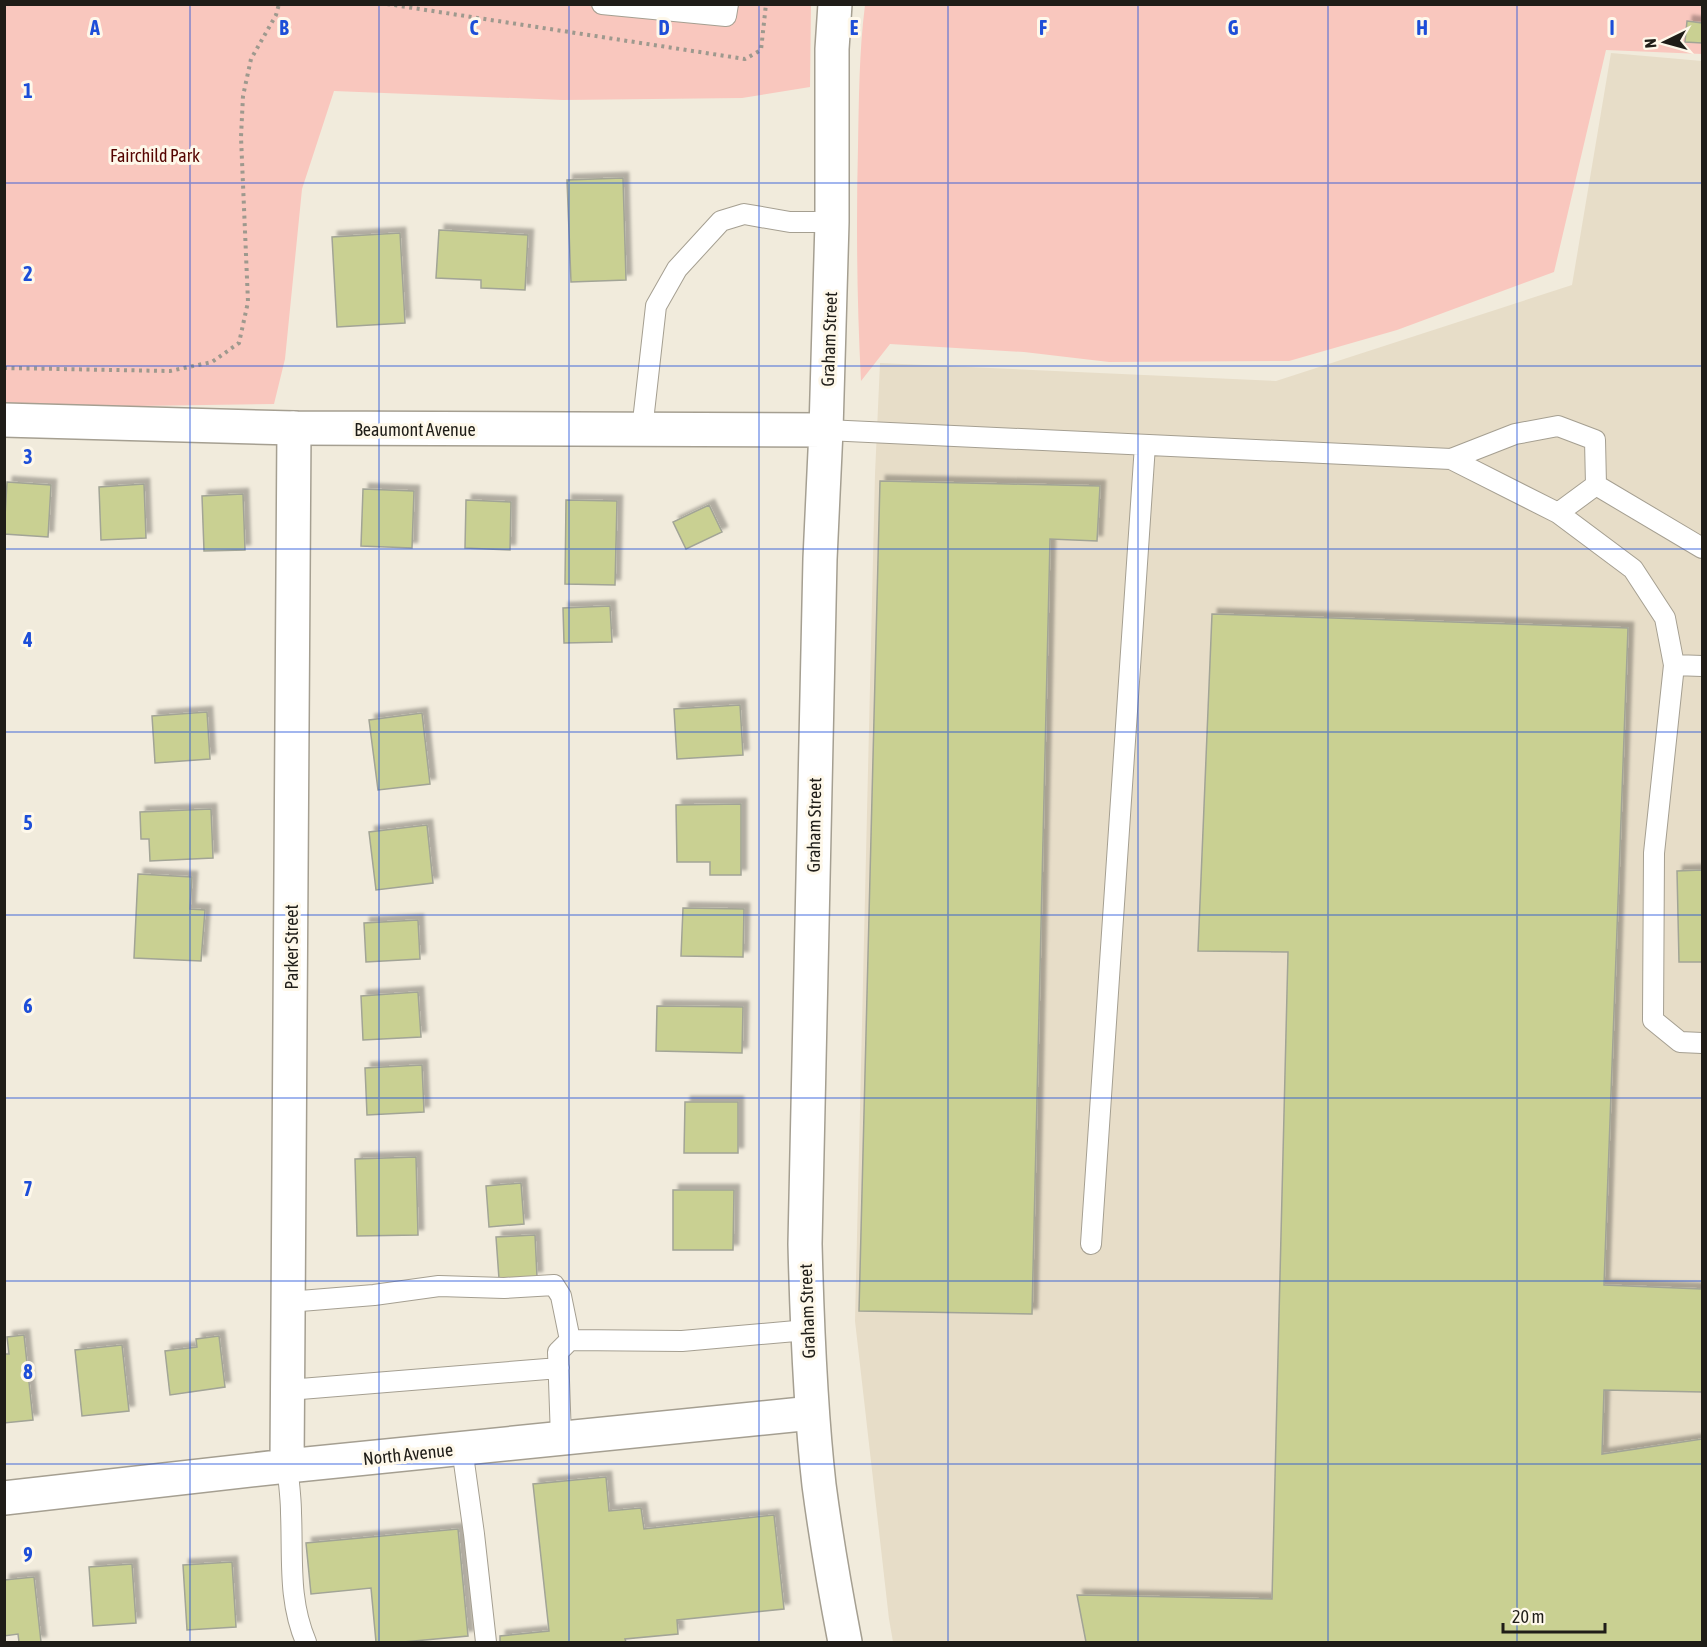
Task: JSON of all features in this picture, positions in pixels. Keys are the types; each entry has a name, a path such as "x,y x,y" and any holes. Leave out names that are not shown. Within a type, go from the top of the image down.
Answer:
{"street":[{"name":"Graham Street","path":"835,4 832,49 832,222 820,559 805,1244 807,1329 819,1485 845,1642"},
{"name":"Beaumont Avenue","path":"4,420 294,428 826,430"},
{"name":"Parker Street","path":"287,1466 301,1389 288,1302 294,428"},
{"name":"North Avenue","path":"4,1498 287,1466 812,1413"}],"lane":[{"path":"602,4 726,16 728,4"},
{"path":"642,430 656,306 677,269 721,220 744,214 790,222 832,222"},
{"path":"826,430 1451,459 1515,434 1558,426 1595,440 1596,485"},
{"path":"1091,1244 1145,445"},
{"path":"1451,459 1558,513 1633,569 1665,618 1674,665 1654,853 1653,1020 1680,1042 1702,1043"},
{"path":"1558,513 1596,485"},
{"path":"1596,485 1702,548"},
{"path":"1674,665 1702,666"},
{"path":"288,1302 374,1295 439,1286 504,1288 554,1285 561,1296 570,1340"},
{"path":"561,1438 558,1352 570,1340 682,1341 807,1329"},
{"path":"301,1389 559,1368"},
{"path":"462,1448 486,1642"},
{"path":"287,1466 291,1513 291,1585 298,1625 306,1642"}],"path":[{"path":"4,368 170,371 212,362 239,343 248,302 241,137 243,96 251,59 276,15 279,4"}],"shaded area":[{"path":"1611,53 1702,61 1702,1642 893,1642 855,1321 875,474 880,363 1276,381 1572,285"}],"green space":[{"name":"Fairchild Park","path":"4,5 811,5 810,87 742,98 563,100 334,91 302,189 285,359 274,404 5,408"},
{"path":"865,5 1702,5 1702,54 1606,50 1554,272 1397,330 1289,361 1109,362 1024,352 890,344 861,381 857,206 860,76"}],"building":[{"path":"1687,21 1702,23 1702,43 1685,42"},
{"path":"623,178 626,280 571,282 567,180"},
{"path":"439,230 528,235 525,290 481,288 481,280 436,278"},
{"path":"400,233 405,323 337,327 332,237"},
{"path":"880,481 1100,486 1097,541 1050,539 1032,1314 859,1311"},
{"path":"7,482 51,485 48,537 4,534"},
{"path":"144,484 146,538 101,540 99,487"},
{"path":"363,489 414,491 412,548 361,546"},
{"path":"243,494 245,550 204,551 202,496"},
{"path":"466,500 511,502 510,550 465,548"},
{"path":"566,500 617,501 615,585 565,584"},
{"path":"709,505 722,532 686,549 673,522"},
{"path":"610,606 612,642 564,643 563,608"},
{"path":"1212,614 1628,628 1604,1285 1702,1289 1702,1392 1604,1390 1602,1454 1702,1439 1702,1642 1086,1642 1077,1595 1272,1599 1288,952 1198,951"},
{"path":"740,705 743,755 677,759 674,709"},
{"path":"207,712 210,759 155,763 152,716"},
{"path":"422,713 430,784 378,790 369,720"},
{"path":"741,804 741,875 710,875 710,862 677,862 676,805"},
{"path":"211,809 213,858 150,861 149,839 141,839 140,812"},
{"path":"427,825 433,883 376,890 369,832"},
{"path":"1702,870 1702,962 1679,962 1677,871"},
{"path":"138,874 192,877 190,909 205,910 201,961 134,958"},
{"path":"683,908 744,909 743,957 681,956"},
{"path":"418,920 420,959 366,962 364,923"},
{"path":"418,992 421,1037 363,1040 361,996"},
{"path":"657,1006 743,1007 742,1053 656,1051"},
{"path":"422,1065 424,1112 367,1115 365,1068"},
{"path":"685,1102 738,1102 738,1153 684,1153"},
{"path":"416,1157 418,1235 357,1236 355,1159"},
{"path":"521,1183 524,1224 489,1227 486,1186"},
{"path":"673,1190 734,1190 733,1250 673,1250"},
{"path":"535,1235 537,1277 499,1279 496,1237"},
{"path":"24,1335 33,1420 4,1423 4,1354 9,1354 7,1337"},
{"path":"219,1336 225,1387 170,1395 165,1351 197,1347 196,1339"},
{"path":"122,1345 129,1411 82,1416 75,1350"},
{"path":"606,1477 609,1511 641,1508 644,1529 774,1515 784,1609 677,1620 678,1634 625,1639 626,1642 500,1642 500,1636 549,1631 533,1484"},
{"path":"458,1529 468,1636 376,1642 371,1588 311,1594 306,1543"},
{"path":"232,1562 236,1627 187,1630 183,1565"},
{"path":"132,1564 136,1623 93,1626 89,1567"},
{"path":"34,1577 41,1642 19,1642 18,1634 4,1636 4,1580"}]}
